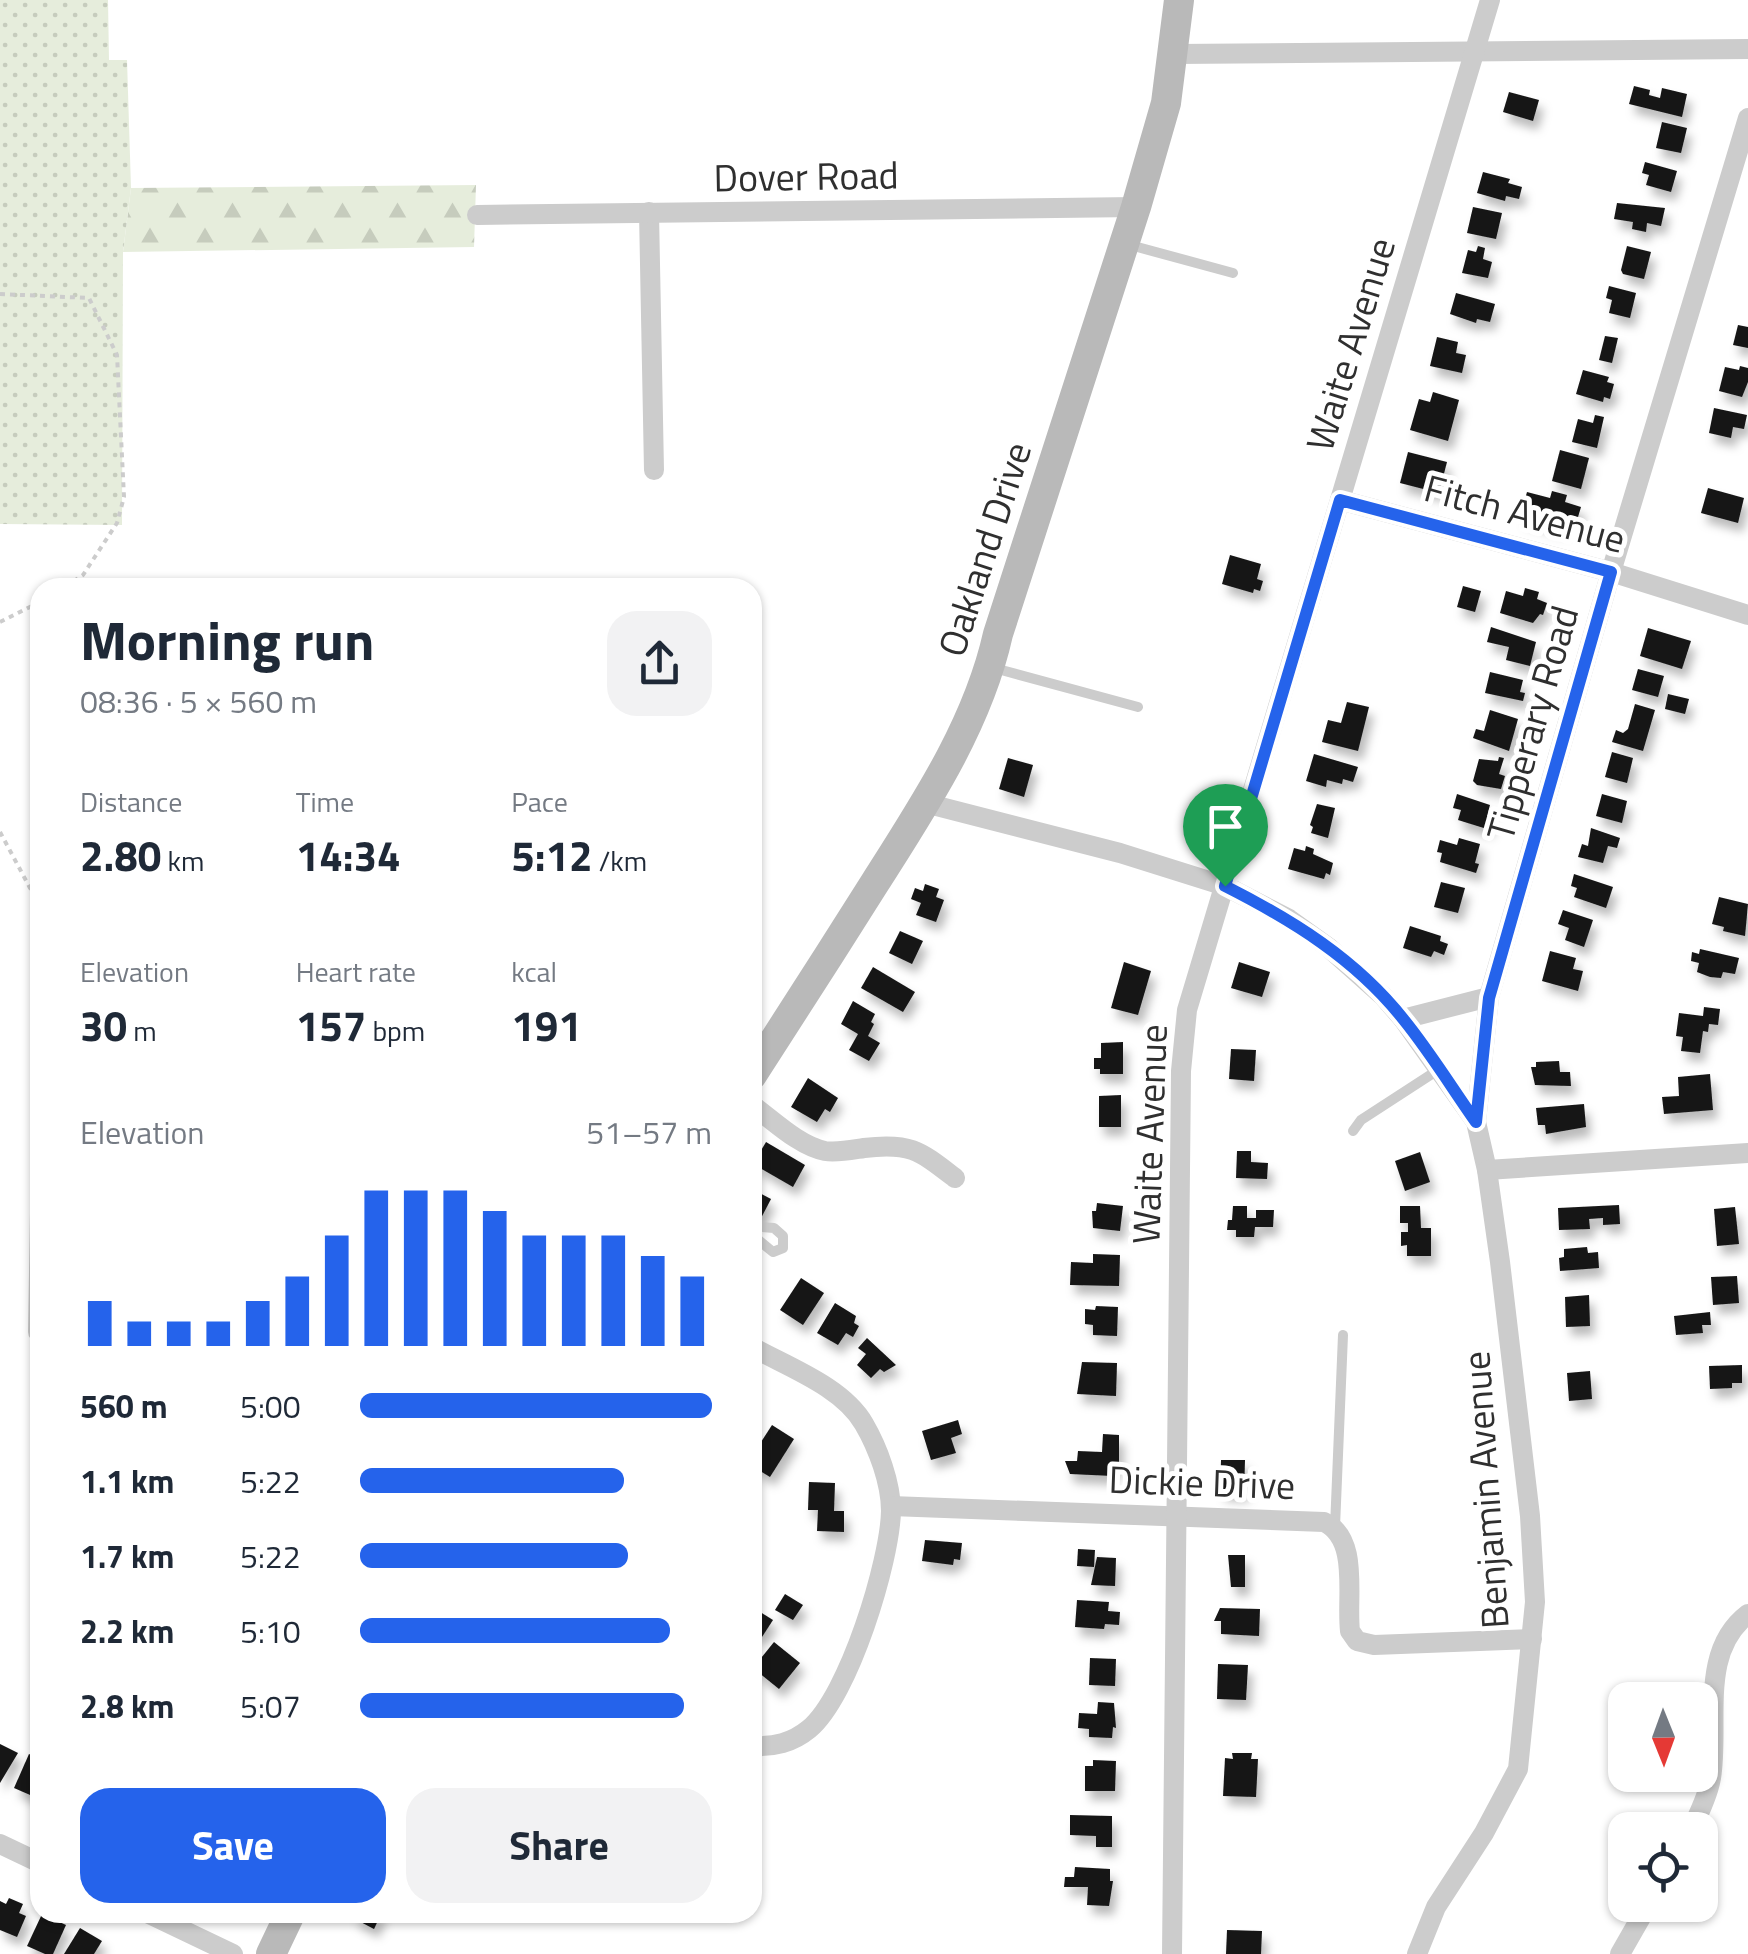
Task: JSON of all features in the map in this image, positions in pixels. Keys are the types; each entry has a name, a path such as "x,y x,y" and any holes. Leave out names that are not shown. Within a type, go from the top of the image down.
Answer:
{"main road":[{"name":"Oakland Drive","path":"762,1059 925,804 963,732 990,668 1166,103 1180,0"},
{"path":"271,1954 286,1923"}],"street":[{"name":"Waite Avenue","path":"1172,1954 1181,1072 1187,1010 1490,0"},
{"path":"1175,54 1748,50"},
{"name":"Tipperary Road","path":"1476,1122 1489,998 1611,572 1748,118"},
{"name":"Dover Road","path":"477,215 1136,208"},
{"path":"650,212 654,470"},
{"name":"Fitch Avenue","path":"1340,500 1611,572 1748,615"},
{"name":"Benjamin Avenue","path":"925,804 1120,853 1225,886 1289,919 1328,947 1404,1019 1476,1122 1487,1170 1530,1516 1535,1602 1518,1768 1484,1833 1436,1907 1417,1954"},
{"path":"1404,1019 1489,998"},
{"path":"762,1112 817,1148 837,1152 888,1145 910,1147 955,1178"},
{"path":"1487,1170 1748,1153"},
{"path":"762,1353 843,1399 862,1420 885,1475 891,1506 889,1536 847,1671 812,1727 793,1740 762,1746"},
{"name":"Dickie Drive","path":"891,1506 1305,1519 1335,1528 1342,1536 1348,1620 1357,1641 1374,1645 1532,1638"},
{"path":"1698,1812 1710,1783 1716,1662 1727,1636 1748,1614"},
{"path":"0,1844 30,1858"},
{"path":"1620,1954 1638,1922"},
{"path":"168,1923 233,1954"}],"lane":[{"path":"1124,244 1233,273"},
{"path":"990,668 1138,707"},
{"path":"1352,1131 1361,1120 1439,1070"},
{"path":"1335,1528 1343,1335"}],"path":[{"path":"0,294 89,298 117,355 124,496 116,523 80,578"},
{"path":"0,622 30,607"},
{"path":"0,832 30,888"}],"green space":[{"path":"0,0 108,0 109,60 127,60 131,188 123,252 122,525 0,524"},
{"path":"476,185 474,247 123,252 131,188"}],"building":[{"path":"1634,86 1650,90 1649,95 1660,98 1662,88 1687,94 1682,117 1629,104"},
{"path":"1509,92 1539,100 1533,121 1503,112"},
{"path":"1662,122 1687,128 1681,153 1656,148"},
{"path":"1645,162 1677,171 1671,192 1646,185 1649,175 1642,173"},
{"path":"1483,172 1510,179 1508,183 1522,187 1519,199 1506,196 1505,201 1477,193"},
{"path":"1617,203 1665,208 1661,226 1647,223 1646,232 1632,229 1633,222 1614,219"},
{"path":"1473,207 1502,213 1496,239 1467,233"},
{"path":"1478,246 1485,248 1483,259 1492,262 1488,278 1462,273 1468,250 1476,252"},
{"path":"1627,246 1651,252 1644,279 1623,274"},
{"path":"1609,286 1636,293 1630,318 1609,313"},
{"path":"1456,293 1495,304 1490,322 1477,319 1476,323 1450,314"},
{"path":"1738,325 1748,327 1748,348 1733,345"},
{"path":"1605,336 1618,338 1612,363 1599,360"},
{"path":"1437,337 1458,342 1456,353 1466,355 1462,373 1430,366"},
{"path":"1740,366 1748,368 1742,397 1719,391 1725,367 1739,370"},
{"path":"1583,370 1609,377 1607,382 1614,384 1610,399 1604,397 1603,402 1576,394"},
{"path":"1433,392 1459,400 1448,441 1410,430 1419,399 1430,402"},
{"path":"1714,408 1747,415 1744,429 1733,427 1731,438 1709,433"},
{"path":"1595,415 1604,417 1597,448 1572,442 1578,419 1593,423"},
{"path":"1560,450 1589,458 1581,489 1552,481"},
{"path":"1408,452 1447,462 1439,493 1400,483"},
{"path":"1708,488 1744,498 1738,523 1701,513"},
{"path":"1552,491 1567,495 1565,502 1581,507 1575,527 1563,524 1561,528 1520,517 1527,492 1550,498"},
{"path":"1230,555 1261,564 1257,579 1263,581 1260,591 1254,589 1253,593 1222,584"},
{"path":"1463,586 1481,591 1475,612 1457,607"},
{"path":"1525,588 1539,592 1537,599 1547,603 1543,615 1533,623 1500,613 1506,591 1523,596"},
{"path":"1491,627 1536,642 1530,666 1506,660 1509,647 1487,642"},
{"path":"1648,628 1691,641 1682,669 1640,656"},
{"path":"1638,669 1664,676 1658,697 1632,690"},
{"path":"1490,672 1523,680 1523,701 1485,693"},
{"path":"1668,694 1689,699 1685,714 1665,709"},
{"path":"1347,702 1369,707 1358,751 1322,742 1328,720 1341,723"},
{"path":"1635,704 1655,710 1643,751 1612,742 1616,730 1623,733 1628,729"},
{"path":"1490,710 1518,719 1509,751 1473,738 1476,729 1484,731"},
{"path":"1612,752 1633,758 1627,783 1605,777"},
{"path":"1314,754 1358,767 1353,782 1327,780 1326,787 1306,781"},
{"path":"1499,757 1504,758 1499,774 1505,776 1501,789 1477,785 1473,781 1479,759 1498,761"},
{"path":"1008,758 1033,765 1024,797 999,789"},
{"path":"1457,794 1490,805 1487,829 1458,820 1461,810 1453,808"},
{"path":"1602,794 1627,801 1622,823 1596,816"},
{"path":"1317,804 1335,808 1328,838 1311,833"},
{"path":"1591,828 1620,838 1617,848 1608,846 1603,863 1578,857 1582,844 1588,846"},
{"path":"1459,838 1480,844 1476,873 1440,862 1440,840 1457,845"},
{"path":"1306,846 1314,849 1313,854 1333,863 1330,875 1326,873 1324,879 1288,869 1294,848 1305,851"},
{"path":"1574,874 1613,887 1606,908 1574,897"},
{"path":"1441,882 1465,888 1458,913 1434,907"},
{"path":"925,884 939,889 936,897 944,900 936,922 916,915 921,903 911,899 915,888 923,891"},
{"path":"1719,897 1748,904 1745,936 1712,924"},
{"path":"1563,910 1593,920 1584,947 1565,940 1569,928 1558,924"},
{"path":"1410,926 1441,936 1440,941 1448,944 1444,955 1434,951 1431,957 1403,948"},
{"path":"900,931 923,941 912,964 889,953"},
{"path":"1700,949 1739,958 1735,974 1723,972 1721,978 1697,972 1699,963 1691,961 1692,952 1699,954"},
{"path":"1550,951 1576,958 1573,969 1583,971 1578,991 1542,981"},
{"path":"1124,962 1151,971 1138,1015 1111,1008"},
{"path":"1239,962 1270,972 1262,997 1231,988"},
{"path":"873,967 915,992 903,1012 861,988"},
{"path":"853,1001 875,1014 868,1036 880,1043 869,1061 849,1050 858,1034 841,1024"},
{"path":"1704,1007 1720,1009 1718,1025 1709,1024 1708,1032 1703,1031 1700,1053 1681,1051 1683,1037 1676,1036 1679,1013 1703,1016"},
{"path":"1123,1042 1123,1074 1100,1074 1100,1069 1094,1069 1094,1058 1101,1058 1101,1043"},
{"path":"1231,1049 1256,1050 1254,1081 1229,1079"},
{"path":"1559,1061 1560,1072 1570,1072 1571,1086 1535,1085 1531,1067 1536,1067 1536,1062"},
{"path":"1710,1074 1713,1110 1664,1114 1662,1097 1679,1096 1678,1077"},
{"path":"808,1078 838,1098 830,1112 825,1109 817,1122 791,1107"},
{"path":"1121,1095 1121,1127 1099,1127 1099,1096"},
{"path":"1584,1104 1586,1127 1546,1134 1545,1125 1538,1125 1536,1108"},
{"path":"766,1142 805,1165 793,1187 762,1169"},
{"path":"1237,1151 1251,1151 1251,1162 1268,1163 1267,1179 1236,1178"},
{"path":"1420,1152 1430,1182 1405,1191 1395,1161"},
{"path":"762,1194 771,1199 762,1216"},
{"path":"1097,1203 1123,1206 1120,1231 1093,1228 1092,1211 1096,1211"},
{"path":"1619,1205 1620,1224 1603,1225 1603,1218 1589,1219 1590,1229 1559,1230 1558,1208"},
{"path":"1233,1206 1247,1206 1247,1218 1256,1218 1256,1210 1274,1210 1273,1227 1255,1227 1254,1237 1236,1237 1236,1230 1227,1230"},
{"path":"1400,1206 1420,1206 1421,1228 1431,1228 1431,1256 1407,1256 1407,1245 1401,1246 1401,1232 1408,1232 1408,1223 1400,1223"},
{"path":"1735,1207 1739,1244 1717,1246 1714,1209"},
{"path":"1587,1247 1588,1253 1598,1252 1599,1268 1560,1271 1559,1258 1564,1257 1564,1249"},
{"path":"1093,1254 1120,1255 1119,1286 1070,1285 1071,1262 1093,1263"},
{"path":"1737,1276 1739,1303 1713,1305 1711,1277"},
{"path":"801,1278 824,1293 803,1325 780,1310"},
{"path":"1589,1295 1590,1326 1566,1327 1565,1297"},
{"path":"835,1303 856,1316 854,1323 859,1326 853,1337 846,1333 838,1345 817,1333"},
{"path":"1096,1306 1118,1307 1117,1336 1093,1335 1093,1325 1085,1324 1085,1309 1095,1310"},
{"path":"1710,1312 1711,1325 1702,1325 1703,1333 1676,1335 1674,1316"},
{"path":"867,1338 896,1365 884,1372 880,1369 871,1378 857,1365 866,1354 858,1348"},
{"path":"1082,1362 1117,1363 1116,1396 1077,1394"},
{"path":"1742,1365 1742,1383 1732,1383 1732,1388 1710,1389 1709,1366"},
{"path":"1590,1371 1592,1399 1569,1401 1567,1373"},
{"path":"958,1420 962,1434 951,1438 956,1453 931,1460 922,1431"},
{"path":"772,1425 794,1439 770,1477 762,1472 762,1440"},
{"path":"1103,1434 1119,1435 1119,1464 1114,1464 1113,1476 1070,1474 1065,1461 1077,1461 1078,1451 1102,1452"},
{"path":"1221,1460 1245,1460 1244,1493 1220,1492"},
{"path":"809,1482 835,1483 834,1511 844,1511 844,1532 817,1531 818,1510 808,1510"},
{"path":"925,1540 962,1543 960,1560 954,1559 953,1565 922,1561"},
{"path":"1078,1549 1095,1550 1094,1567 1077,1566"},
{"path":"1228,1555 1245,1555 1245,1587 1231,1587"},
{"path":"1097,1557 1116,1558 1115,1586 1091,1585"},
{"path":"785,1594 803,1605 793,1620 775,1610"},
{"path":"1077,1600 1109,1602 1108,1611 1120,1612 1119,1625 1105,1624 1104,1629 1075,1627"},
{"path":"1220,1608 1260,1609 1259,1636 1221,1634 1221,1621 1214,1621"},
{"path":"762,1613 773,1620 762,1637"},
{"path":"774,1642 800,1663 779,1689 762,1675 762,1657"},
{"path":"1090,1658 1116,1659 1115,1686 1089,1685"},
{"path":"1218,1664 1248,1665 1246,1700 1217,1699"},
{"path":"1098,1702 1114,1703 1116,1728 1113,1727 1112,1738 1089,1737 1089,1729 1078,1728 1079,1713 1097,1714"},
{"path":"0,1744 18,1753 0,1783"},
{"path":"1232,1753 1252,1753 1251,1759 1258,1759 1256,1797 1223,1796 1225,1758 1233,1759"},
{"path":"29,1754 30,1754 30,1795 14,1788"},
{"path":"1093,1760 1116,1761 1115,1791 1085,1791 1085,1766 1093,1766"},
{"path":"1070,1815 1112,1816 1112,1847 1096,1847 1096,1836 1070,1835"},
{"path":"1075,1867 1110,1869 1113,1881 1109,1906 1087,1905 1088,1887 1064,1887 1065,1877 1074,1877"},
{"path":"9,1898 23,1904 19,1913 26,1916 17,1937 0,1930 0,1901 6,1904"},
{"path":"38,1923 66,1925 53,1954 27,1946"},
{"path":"80,1928 102,1941 94,1954 64,1954"},
{"path":"1227,1930 1262,1931 1261,1954 1226,1954"}],"route":[{"path":"1340,500 1611,572 1489,998 1476,1122 1404,1019 1358,972 1289,919 1225,886 1340,500"}]}
